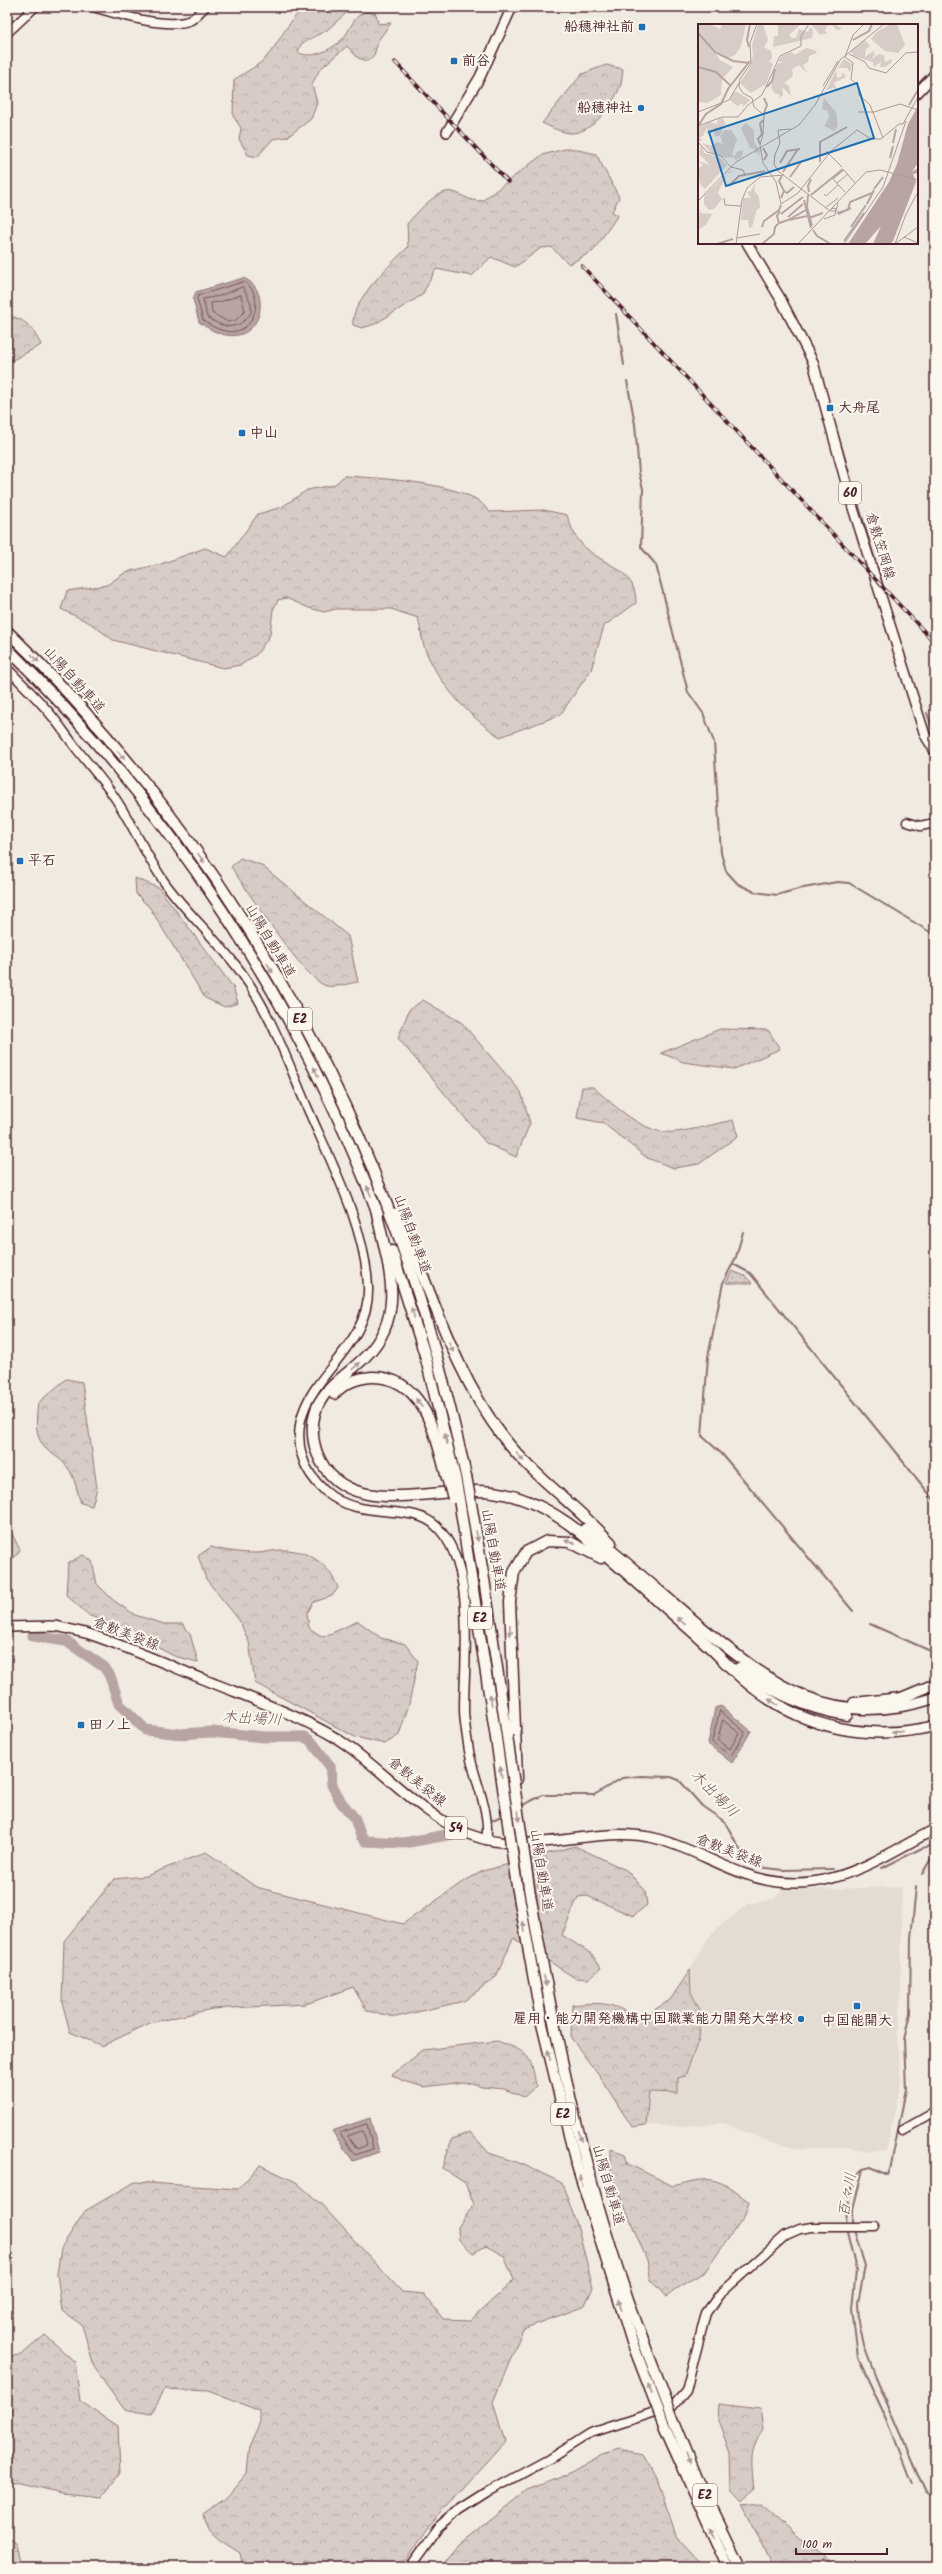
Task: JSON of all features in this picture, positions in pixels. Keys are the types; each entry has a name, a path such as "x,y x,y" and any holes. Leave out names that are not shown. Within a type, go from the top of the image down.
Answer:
{"highway":[{"name":"山陽自動車道","path":"7,631 45,669 129,765 173,819 216,881 296,1013 350,1120 384,1197 408,1263 436,1352 466,1476 484,1579 529,1888 553,2022 572,2106 604,2222 642,2338 699,2482 740,2567"},
{"name":"山陽自動車道","path":"7,648 72,716 120,773 168,833 233,927 313,1066 376,1208 398,1266 425,1355 506,1737 516,1880 542,2024 569,2137 594,2225 632,2342 664,2425 728,2567"},
{"path":"350,1120 400,1220 458,1362 484,1409 530,1468 601,1532 631,1572"},
{"path":"376,1208 391,1271 390,1311 382,1335 372,1350 332,1386 318,1405 314,1420 313,1435 316,1451 323,1465 344,1485 371,1495 407,1496 483,1491 524,1499 565,1521 749,1665 772,1681 806,1698 838,1707 862,1710 894,1708 935,1699"},
{"path":"451,1477 425,1411 404,1387 378,1377 360,1379 343,1386 325,1406 320,1424 322,1451 332,1466 346,1478 363,1486 382,1490 472,1484 515,1490 559,1509 631,1572 761,1694 786,1709 815,1722 842,1730 873,1733 908,1731 935,1726"},
{"path":"506,1737 510,1596 514,1572 521,1558 540,1543 562,1540 586,1549 631,1572"},
{"path":"710,1647 774,1691 799,1704 825,1712 856,1716 887,1715 914,1709 935,1699"},
{"path":"806,1698 836,1702 875,1702 901,1698 935,1684"}],"main road":[{"path":"447,132 480,77 512,7"},
{"path":"918,92 935,74"},
{"name":"倉敷笠岡線","path":"748,244 780,298 813,362 884,606 925,735 935,750"},
{"name":"倉敷美袋線","path":"7,1627 56,1626 89,1634 316,1726 346,1744 443,1821 486,1840 514,1844 620,1835 652,1838 669,1842 744,1874 768,1880 789,1882 828,1880 850,1874 935,1829"}],"street":[{"path":"7,33 35,7"},
{"path":"92,7 135,18 178,23 192,19 205,7"},
{"path":"7,668 45,708 100,776 118,802 164,881 189,914 235,964 252,989 270,1021 342,1183 366,1267 369,1301 364,1323 355,1338 345,1353 324,1374 310,1395 300,1423 302,1455 308,1470 318,1484 337,1502 367,1510 422,1517 434,1524 450,1542 457,1562 466,1616 467,1661 464,1710 473,1772 488,1823 486,1840"},
{"path":"907,822 920,826 935,823"},
{"path":"903,2130 935,2112"},
{"path":"410,2567 437,2528 452,2515 488,2492 549,2459 590,2433 673,2406 680,2400 686,2391 706,2313 719,2295 786,2235 812,2226 854,2228 875,2227"}],"shaded area":[{"name":"雇用・能力開発機構中国職業能力開発大学校","path":"902,1887 900,2025 897,2035 901,2082 886,2150 869,2151 847,2147 802,2150 765,2140 723,2123 680,2126 646,2125 650,2093 678,2093 678,2078 686,2076 700,2040 702,2012 692,1992 690,1970 708,1938 723,1924 748,1904 774,1899 781,1890"}],"green space":[{"path":"305,7 353,7 327,30 301,44 298,52 303,54 316,54 336,45 345,36 360,14 365,12 376,14 378,24 391,23 379,39 374,55 368,61 358,58 347,46 320,69 312,84 317,103 311,119 287,137 273,139 257,157 248,155 239,139 241,128 233,116 234,80 265,58 294,18"},
{"path":"606,65 623,69 621,83 617,94 601,117 580,132 572,133 560,131 542,123 582,74"},
{"path":"569,148 596,154 619,197 612,212 618,215 593,251 569,264 551,247 541,248 515,267 491,257 472,276 436,269 422,295 375,324 362,328 353,325 354,315 365,294 383,272 408,247 407,224 427,203 440,194 447,192 457,193 472,200 482,201 542,155"},
{"path":"7,316 19,319 28,325 41,345 7,363"},
{"path":"344,476 412,482 447,489 463,493 476,499 490,512 544,510 567,515 574,534 580,542 595,555 626,576 635,592 636,603 604,626 591,670 560,715 500,737 467,711 441,679 433,667 425,650 418,618 391,609 336,609 324,612 309,608 286,598 278,600 273,610 270,635 257,654 241,665 223,668 113,640 90,623 61,609 67,591 107,585 126,572 161,564 205,548 227,557 258,514 282,507 307,490 334,485"},
{"path":"240,858 261,865 348,936 358,982 338,986 327,986 317,981 305,969 291,953 231,867"},
{"path":"135,878 159,888 233,987 238,1003 225,1007 205,998 150,908 136,894"},
{"path":"423,1000 462,1023 521,1092 530,1123 516,1157 486,1143 398,1038 409,1010"},
{"path":"720,1029 768,1030 780,1049 734,1069 683,1062 661,1053"},
{"path":"582,1087 593,1087 631,1118 652,1129 664,1132 675,1132 733,1120 738,1136 699,1164 674,1168 647,1158 603,1123 577,1118"},
{"path":"732,1271 745,1276 752,1283 726,1283"},
{"path":"66,1379 82,1382 97,1488 92,1506 81,1503 74,1480 68,1468 62,1461 45,1448 41,1443 37,1432 36,1421 38,1403"},
{"path":"7,1524 20,1550 7,1566"},
{"path":"211,1547 234,1552 250,1553 291,1550 309,1555 323,1565 334,1579 338,1588 332,1596 314,1602 307,1613 309,1628 323,1637 358,1621 381,1638 405,1644 418,1661 409,1704 399,1735 385,1744 355,1737 255,1683 249,1642 239,1620 206,1579 198,1556"},
{"path":"83,1555 92,1561 97,1584 113,1600 135,1615 164,1624 183,1624 190,1634 198,1662 174,1656 111,1623 90,1616 66,1595 68,1563"},
{"path":"575,1846 626,1870 645,1890 647,1905 633,1916 587,1896 578,1897 562,1935 592,1954 601,1968 588,1979 575,1978 513,1938 496,1977 464,2001 396,2017 367,2011 353,1987 306,2004 212,2009 150,2023 102,2046 70,2032 62,2002 64,1941 114,1879 146,1876 206,1852 256,1887 403,1924 461,1883 483,1871"},
{"path":"690,1970 691,1992 701,2012 699,2039 685,2076 678,2078 678,2093 649,2092 646,2125 632,2127 600,2077 571,2038 572,2005 594,2003 610,2005 625,2011 644,2022 654,2010 670,2000"},
{"path":"497,2041 522,2052 530,2061 536,2086 524,2097 504,2089 482,2087 464,2082 424,2087 403,2081 392,2075 423,2050"},
{"path":"470,2132 489,2153 522,2164 562,2183 577,2225 593,2287 585,2306 523,2329 493,2402 505,2442 425,2530 401,2567 243,2567 240,2553 222,2542 212,2532 205,2521 203,2514 226,2498 247,2473 250,2444 260,2422 260,2411 208,2391 165,2389 151,2414 124,2409 94,2367 82,2325 62,2311 57,2274 61,2248 85,2211 135,2182 238,2189 260,2165 296,2182 321,2204 402,2292 424,2294 443,2319 471,2320 514,2280 504,2256 486,2246 473,2253 459,2240 458,2227 474,2204 465,2183 442,2168 452,2139"},
{"path":"611,2149 625,2154 628,2164 673,2186 697,2180 714,2180 729,2187 749,2202 745,2215 704,2273 685,2283 666,2297 651,2280 647,2260 611,2175"},
{"path":"45,2335 75,2362 80,2401 118,2426 120,2474 101,2497 62,2493 7,2480 7,2356 21,2355"},
{"path":"719,2404 760,2409 763,2429 758,2436 753,2450 752,2472 754,2488 742,2502 731,2490 730,2454 718,2421"},
{"path":"620,2449 643,2454 657,2478 675,2537 703,2567 440,2567 456,2547 527,2490 562,2477 603,2454"},
{"path":"761,2503 834,2567 773,2567 742,2505"},
{"path":"7,2537 16,2544 21,2567 7,2567"}],"water":[{"path":"243,278 254,285 259,296 260,309 256,321 248,331 236,335 219,333 199,322 193,299 196,292"},
{"path":"721,1706 751,1731 732,1763 708,1744 715,1708"},
{"path":"370,2118 379,2152 353,2161 332,2131"}],"waterway":[{"path":"616,314 624,365"},
{"path":"627,381 635,424 639,473 643,489 641,547 656,565 688,692 703,713 714,742 721,853 726,871 738,884 755,892 777,895 798,889 837,882 849,883 935,935"},
{"path":"835,425 883,587"},
{"path":"927,713 935,735"},
{"path":"743,1232 736,1257 723,1283 708,1357 702,1436 722,1454 853,1611"},
{"path":"733,1264 750,1273 935,1501"},
{"path":"870,1624 935,1653"},
{"name":"木出場川","path":"33,1636 66,1641 104,1667 110,1676 119,1704 146,1730 180,1734 212,1732 264,1737 305,1737 311,1741 330,1766 332,1785 341,1802 355,1819 361,1836 366,1841 404,1843 452,1834"},
{"name":"木出場川","path":"521,1806 543,1795 594,1795 622,1778 641,1776 671,1777 679,1780 702,1806 725,1822 745,1859 759,1867 783,1870 833,1869"},
{"name":"木出場川","path":"493,1820 503,1815"},
{"name":"木出場川","path":"882,1868 922,1848 935,1845"},
{"name":"百々川","path":"922,1874 935,1852"},
{"name":"百々川","path":"853,2226 853,2209 863,2169 871,2167 888,2175 890,2170 906,2089 904,2040 910,2013 911,1938 916,1887"},
{"path":"846,2220 852,2185 855,2178 863,2169"},
{"name":"百々川","path":"854,2230 865,2266 858,2303 859,2323 864,2346 876,2378 926,2493 935,2498"},
{"path":"847,2232 856,2270 852,2309 858,2358 887,2420 912,2484"}],"railway":[{"path":"395,62 508,182"},
{"path":"582,266 935,643"}],"place":[{"name":"船穂神社前","path":"642,27"},
{"name":"前谷","path":"454,61"},
{"name":"船穂神社","path":"641,108"},
{"name":"大舟尾","path":"830,408"},
{"name":"中山","path":"242,433"},
{"name":"平石","path":"20,861"},
{"name":"田ノ上","path":"81,1725"},
{"name":"中国能開大","path":"857,2006"},
{"name":"雇用・能力開発機構中国職業能力開発大学校","path":"801,2019"}]}
